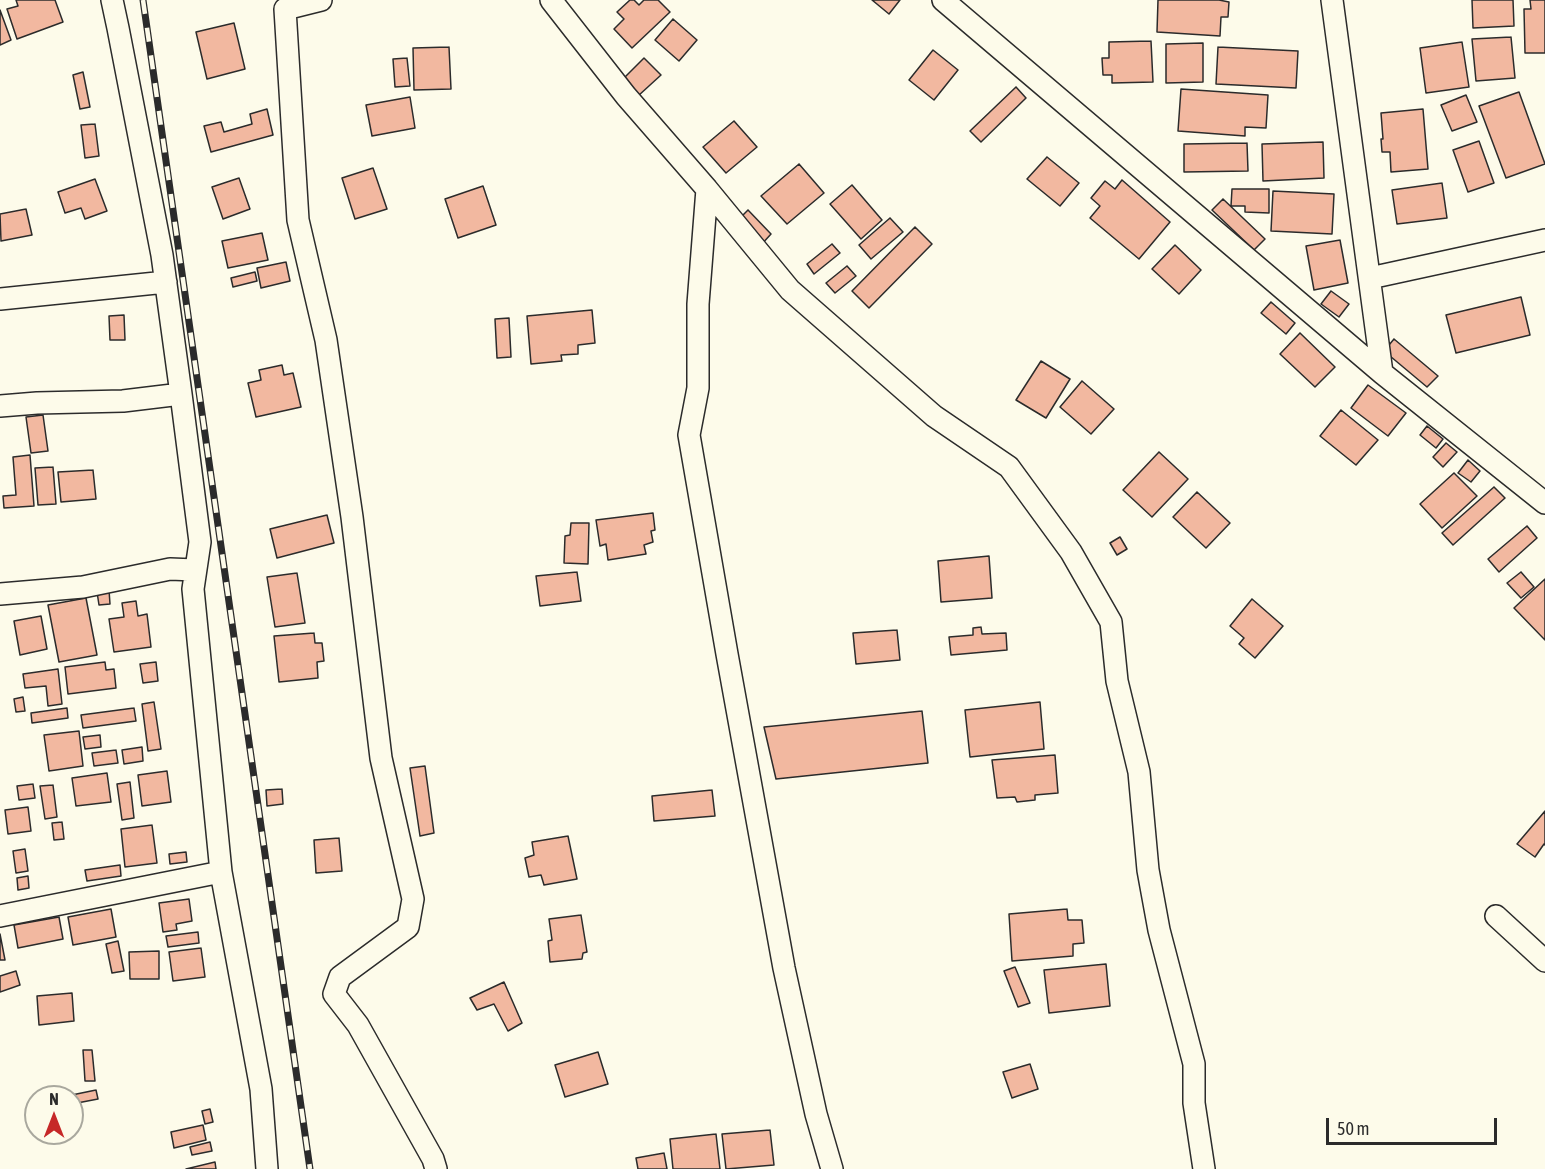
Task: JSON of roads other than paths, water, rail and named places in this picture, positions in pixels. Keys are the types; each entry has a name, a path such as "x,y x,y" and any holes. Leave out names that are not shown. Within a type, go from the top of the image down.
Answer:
{"street":[{"path":"112,0 162,255 181,394 200,542 193,589 221,872 261,1089 267,1169"},
{"path":"321,0 284,4 298,220 326,340 352,517 381,758 413,899 408,927 340,977 334,994 358,1025 433,1159 436,1169"},
{"path":"551,0 626,96 707,189 790,290 934,416 1010,467 1071,552 1111,622 1117,681 1138,772 1148,870 1159,930 1194,1064 1194,1103 1204,1169"},
{"path":"943,0 1382,373 1545,503"},
{"path":"1332,0 1382,373"},
{"path":"707,189 698,304 698,388 689,435 784,968 816,1114 832,1169"},
{"path":"1370,278 1545,240"},
{"path":"0,299 166,282"},
{"path":"0,406 123,401 181,394"},
{"path":"0,594 83,587 170,569 195,570"},
{"path":"0,916 221,872"},
{"path":"1496,916 1545,961"}],"railway":[{"path":"143,0 310,1169"}]}
